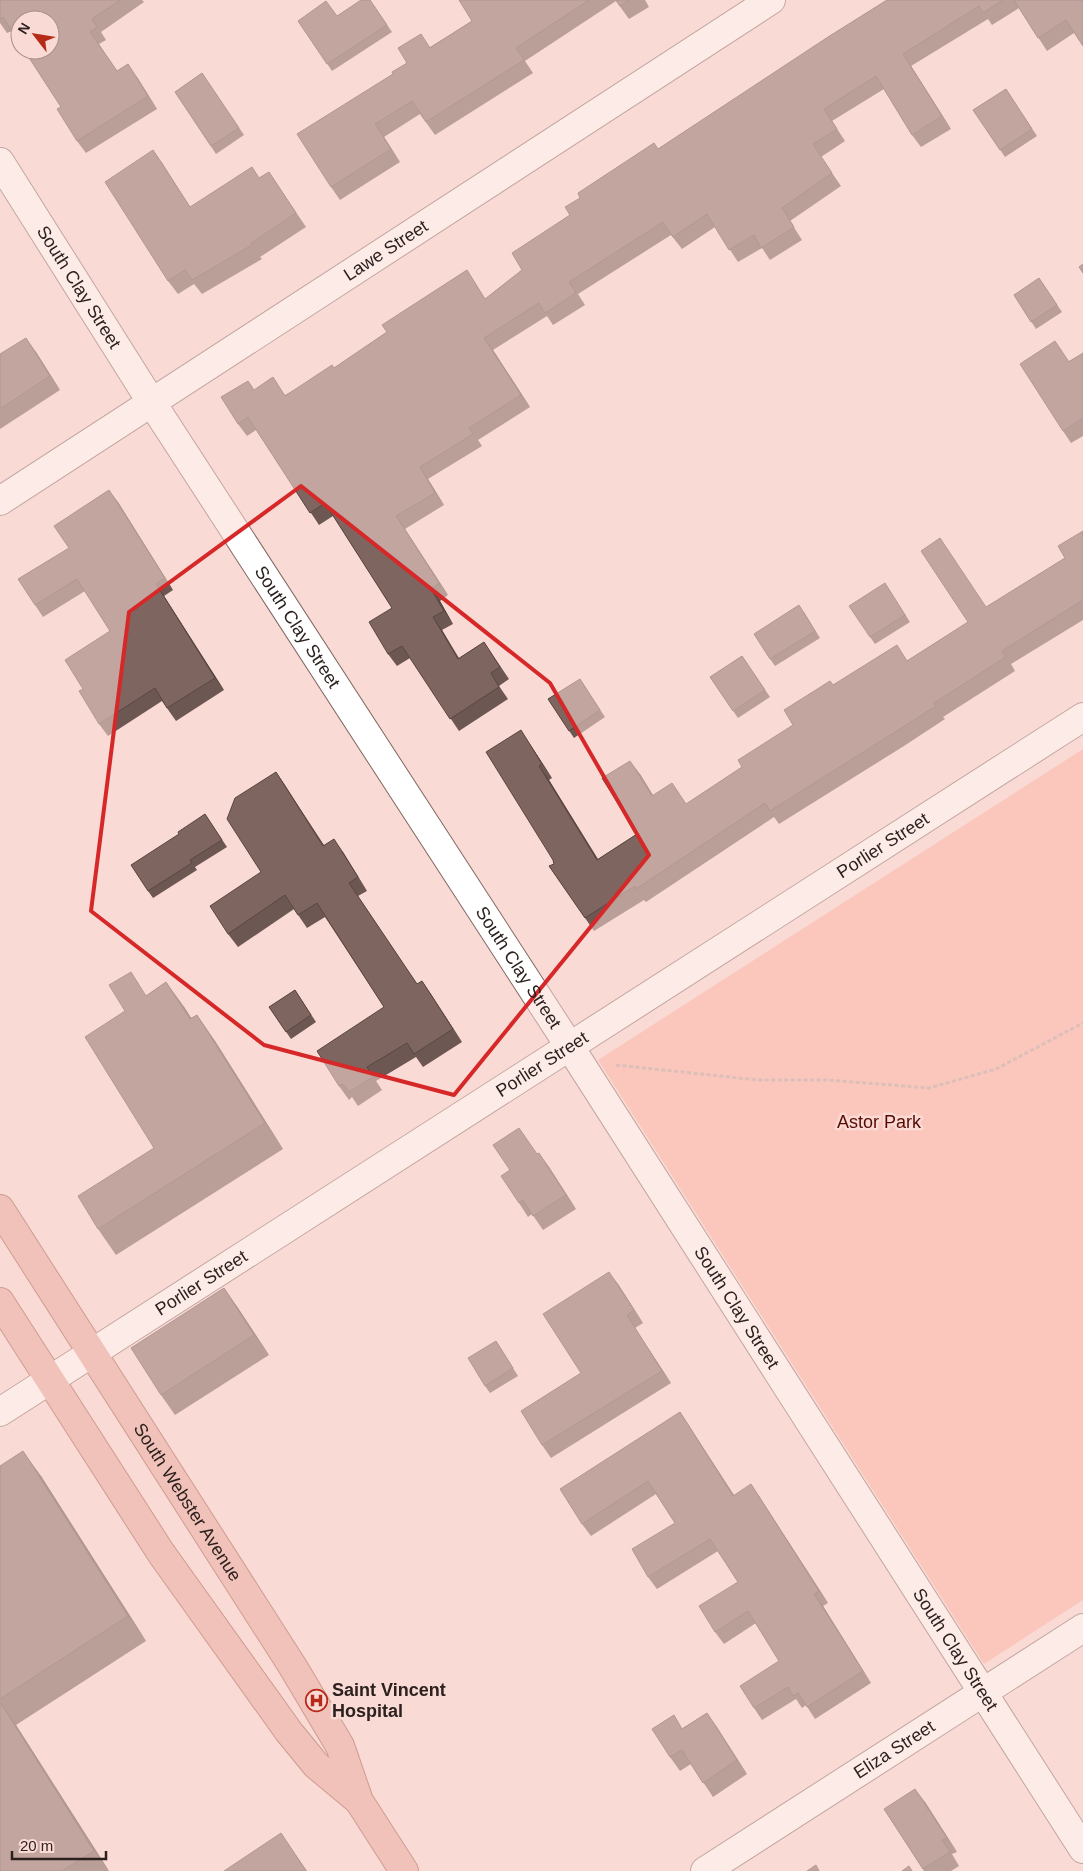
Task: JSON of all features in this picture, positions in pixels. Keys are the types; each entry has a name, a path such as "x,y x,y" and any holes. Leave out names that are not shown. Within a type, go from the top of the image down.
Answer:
{"main road":[{"name":"South Webster Avenue","path":"0,1209 90,1353 293,1667 340,1746 359,1801 404,1871"},
{"name":"South Webster Avenue","path":"0,1302 161,1553 289,1732 316,1765 359,1801"}],"street":[{"name":"Lawe Street","path":"0,501 771,0"},
{"name":"South Clay Street","path":"0,162 152,403 570,1047 1083,1849"},
{"name":"Porlier Street","path":"0,1412 1083,717"},
{"name":"Eliza Street","path":"704,1871 1083,1628"}],"path":[{"path":"612,1064 758,1080 827,1080 929,1088 996,1069 1083,1023"}],"highlighted area":[{"path":"301,486 550,683 649,855 454,1095 264,1045 91,911 129,612"}],"green space":[{"name":"Astor Park","path":"1083,749 1083,1600 984,1664 598,1060"}],"building":[{"path":"0,0 120,0 92,19 97,27 90,32 117,71 128,64 148,96 77,141 57,109 61,107 30,60 60,60 60,10 10,10 10,28 3,17 0,20"},
{"path":"361,0 370,0 387,25 327,64 298,21 326,1 337,16"},
{"path":"459,0 589,0 516,48 524,60 426,122 412,101 375,124 391,149 331,187 297,134 393,74 392,72 407,63 398,48 421,34 430,48 472,21"},
{"path":"616,0 629,0 620,6"},
{"path":"887,0 1003,0 983,13 979,6 903,54 942,116 912,135 876,76 824,109 837,129 813,144 832,173 782,208 794,227 761,248 754,235 729,250 707,214 673,237 663,222 569,282 576,293 545,313 539,303 484,338 521,395 469,428 473,434 420,467 435,493 396,516 439,583 431,589 444,611 433,617 458,659 484,642 500,667 491,673 499,687 450,719 402,646 388,654 369,622 392,608 325,503 310,513 248,417 238,424 221,397 248,381 254,390 273,377 285,396 332,365 334,368 387,332 382,325 467,270 485,299 522,270 512,253 570,215 565,207 580,198 578,193 654,143 658,149"},
{"path":"1014,0 1083,0 1083,46 1066,20 1038,38"},
{"path":"202,73 239,128 211,146 175,92"},
{"path":"1006,89 1032,129 1000,150 973,110"},
{"path":"153,150 190,207 252,167 259,178 269,172 296,213 251,243 252,245 192,280 185,270 168,281 105,182"},
{"path":"1083,264 1083,273 1079,267"},
{"path":"1039,278 1057,305 1031,322 1014,295"},
{"path":"26,338 50,376 0,409 0,354"},
{"path":"1055,341 1069,362 1083,353 1083,418 1063,431 1020,364"},
{"path":"109,490 165,578 156,584 215,678 167,708 155,688 99,724 79,691 83,689 65,660 110,631 77,579 35,605 18,579 69,548 54,526"},
{"path":"1083,531 1083,600 1002,651 1006,657 934,703 936,706 770,811 765,803 636,889 635,886 585,918 549,866 554,864 553,860 486,752 521,730 542,764 539,766 597,860 637,834 602,778 630,761 652,796 672,783 686,804 742,767 738,760 793,725 784,710 830,681 833,685 897,645 907,661 968,622 921,551 940,538 986,607 1065,558 1058,546"},
{"path":"885,583 905,615 870,637 849,606"},
{"path":"799,605 815,631 770,659 754,634"},
{"path":"742,656 765,690 733,711 710,677"},
{"path":"580,679 600,710 569,731 548,699"},
{"path":"276,772 323,846 334,839 358,877 349,883 417,984 422,981 453,1029 414,1054 407,1043 367,1067 373,1077 349,1092 343,1084 339,1086 317,1051 384,1007 317,903 298,915 285,895 228,934 210,906 261,872 227,819 235,798"},
{"path":"205,814 222,840 190,860 192,863 148,891 131,865 179,834 178,832"},
{"path":"131,972 146,996 166,982 190,1019 197,1015 265,1123 98,1229 78,1196 154,1148 85,1037 125,1011 109,985"},
{"path":"295,990 311,1015 286,1032 269,1007"},
{"path":"519,1128 537,1154 539,1153 566,1195 533,1216 523,1200 519,1203 501,1176 510,1170 493,1145"},
{"path":"609,1272 634,1310 627,1315 662,1371 542,1445 521,1411 581,1373 543,1314"},
{"path":"224,1288 254,1335 161,1395 131,1348"},
{"path":"496,1341 513,1368 485,1386 468,1358"},
{"path":"680,1412 733,1496 751,1484 819,1591 814,1594 863,1671 807,1707 798,1693 793,1696 788,1687 754,1708 740,1686 779,1661 748,1611 715,1632 699,1606 738,1582 710,1539 648,1577 632,1549 675,1523 648,1481 582,1524 560,1489"},
{"path":"23,1451 128,1616 0,1699 0,1466"},
{"path":"0,1702 94,1851 62,1871 0,1871"},
{"path":"707,1713 737,1760 703,1783 682,1750 670,1757 652,1729 674,1715 682,1729"},
{"path":"915,1789 947,1838 942,1840 950,1852 923,1869 884,1809"},
{"path":"281,1833 306,1871 224,1871"},
{"path":"816,1865 819,1871 807,1871"},
{"path":"909,1866 912,1871 902,1871"}],"place":[{"name":"Saint Vincent Hospital","path":"316,1700"}]}
